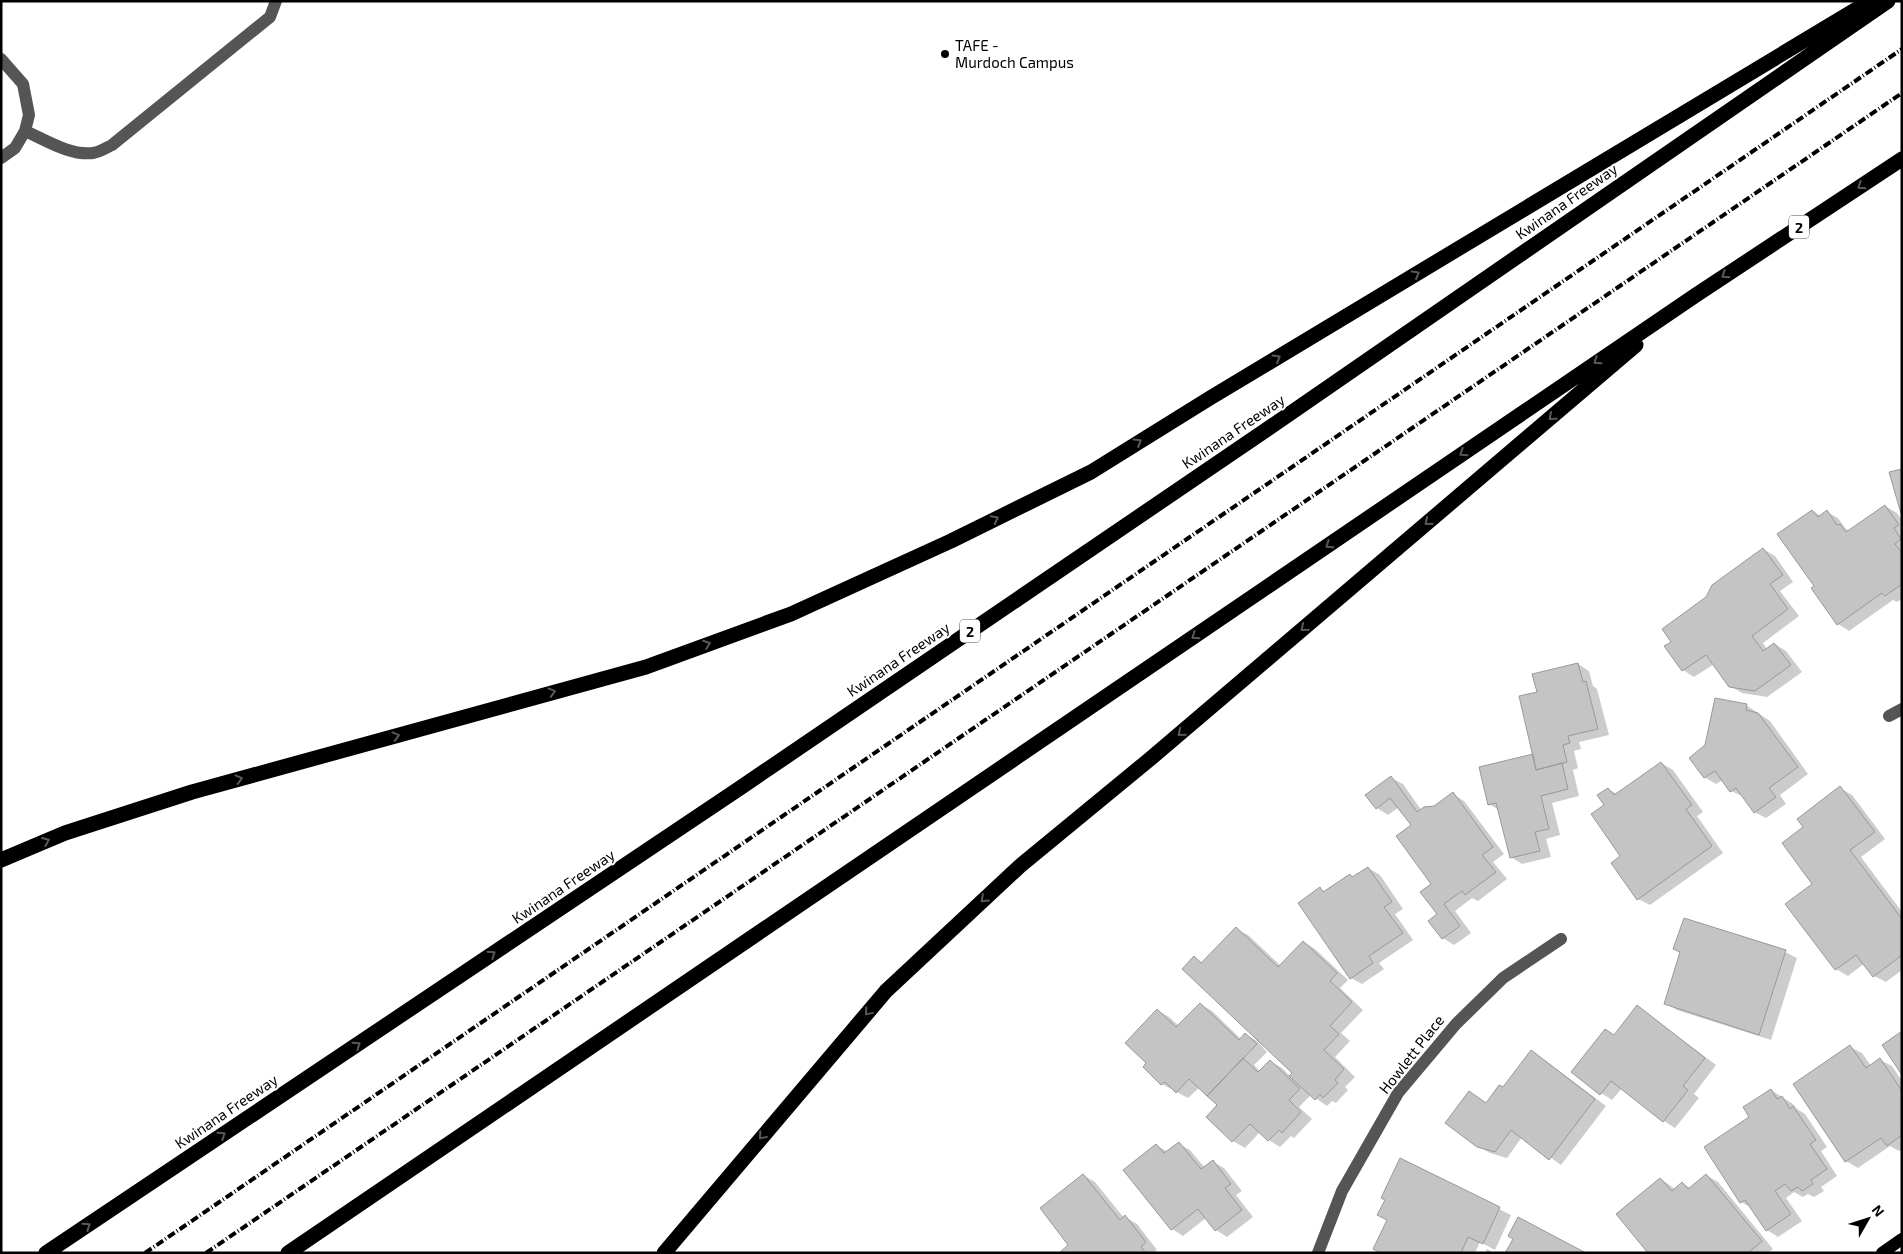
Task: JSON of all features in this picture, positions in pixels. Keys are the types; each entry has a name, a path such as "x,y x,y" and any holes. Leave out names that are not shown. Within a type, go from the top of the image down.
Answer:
{"highway":[{"path":"1,860 65,833 192,792 646,667 791,614 951,541 1091,472 1218,393 1870,1"},
{"name":"Kwinana Freeway","path":"46,1253 740,788 1266,430 1888,1"},
{"name":"2","path":"288,1253 1696,295 1902,159"},
{"path":"664,1253 886,991 1020,866 1166,746 1696,295"}],"main road":[{"path":"1882,1253 1902,1239"}],"street":[{"path":"25,131 80,153 95,153 112,145 270,17 276,1"},
{"path":"1,59 23,84 29,115 25,131 15,148 1,158"},
{"path":"1889,716 1902,709"},
{"name":"Howlett Place","path":"1318,1253 1342,1191 1398,1093 1456,1024 1502,978 1560,939"}],"building":[{"path":"1902,469 1902,517 1889,472"},
{"path":"1885,505 1899,525 1894,528 1901,539 1895,544 1902,553 1902,584 1885,596 1882,593 1837,625 1811,588 1814,586 1777,534 1812,510 1818,517 1827,510 1837,525 1840,524 1846,532"},
{"path":"1763,548 1783,575 1770,584 1788,609 1752,636 1763,651 1774,643 1791,665 1755,691 1729,687 1706,655 1682,671 1664,646 1671,642 1662,629 1706,597 1712,585"},
{"path":"1578,663 1583,682 1586,681 1598,729 1568,736 1570,743 1563,745 1567,762 1536,770 1519,696 1537,692 1532,674"},
{"path":"1715,698 1747,704 1746,710 1758,713 1798,767 1769,788 1776,797 1754,813 1736,788 1730,792 1715,771 1704,778 1689,758 1705,745"},
{"path":"1533,754 1536,770 1562,763 1568,789 1541,796 1549,829 1535,832 1540,851 1510,858 1496,803 1488,805 1479,767"},
{"path":"1661,762 1692,805 1686,809 1712,846 1637,900 1611,863 1620,856 1591,814 1604,805 1597,795 1608,788 1614,795"},
{"path":"1391,776 1417,812 1424,807 1434,806 1453,792 1493,847 1482,855 1496,872 1465,895 1462,891 1444,904 1460,926 1442,939 1428,921 1437,914 1420,892 1431,884 1396,836 1411,825 1390,798 1376,809 1365,795"},
{"path":"1840,786 1875,832 1850,850 1902,919 1902,955 1873,977 1856,955 1835,970 1785,904 1812,884 1782,843 1803,827 1797,819"},
{"path":"1368,867 1392,902 1384,907 1403,933 1369,956 1373,963 1350,979 1298,903 1320,887 1323,892 1350,874 1352,877"},
{"path":"1684,918 1786,950 1759,1035 1664,1004 1680,952 1673,949"},
{"path":"1236,927 1278,967 1303,941 1337,973 1330,981 1352,1002 1330,1026 1339,1034 1324,1050 1344,1069 1335,1080 1338,1083 1323,1098 1320,1094 1315,1100 1289,1076 1292,1073 1182,969 1194,956 1201,963"},
{"path":"1200,1003 1239,1040 1245,1033 1257,1044 1207,1096 1189,1079 1176,1093 1165,1082 1161,1085 1143,1067 1146,1063 1125,1043 1157,1009 1176,1027"},
{"path":"1637,1005 1705,1058 1683,1086 1688,1090 1663,1122 1611,1081 1600,1095 1571,1072 1605,1029 1614,1035"},
{"path":"1902,1031 1902,1075 1882,1045"},
{"path":"1850,1045 1866,1068 1880,1058 1902,1091 1902,1135 1887,1146 1881,1138 1845,1162 1793,1084"},
{"path":"1531,1050 1595,1099 1549,1160 1511,1130 1495,1152 1477,1147 1445,1123 1469,1091 1486,1103 1499,1085 1503,1087"},
{"path":"1243,1058 1258,1072 1270,1060 1300,1089 1289,1100 1301,1112 1282,1133 1279,1130 1268,1141 1250,1124 1232,1142 1206,1117 1217,1105 1207,1096"},
{"path":"1771,1089 1777,1099 1782,1096 1790,1109 1793,1106 1816,1140 1810,1144 1827,1169 1811,1180 1813,1184 1802,1191 1798,1187 1791,1191 1785,1184 1775,1191 1791,1214 1766,1231 1745,1200 1740,1203 1704,1147 1749,1117 1743,1107"},
{"path":"1179,1142 1201,1169 1213,1160 1231,1184 1225,1188 1242,1210 1215,1231 1198,1209 1171,1230 1123,1170 1156,1144 1164,1153"},
{"path":"1400,1158 1500,1207 1483,1244 1468,1237 1461,1253 1381,1253 1373,1249 1387,1220 1377,1215 1385,1200 1381,1198"},
{"path":"1083,1174 1120,1220 1125,1215 1146,1242 1141,1247 1144,1253 1059,1253 1068,1245 1040,1208"},
{"path":"1706,1174 1762,1241 1748,1253 1648,1253 1616,1214 1660,1178 1672,1191 1682,1182 1688,1189"},
{"path":"1518,1217 1586,1253 1505,1253 1513,1239 1508,1236"}],"railway":[{"path":"145,1253 1902,49"},
{"path":"206,1253 1902,93"}],"place":[{"name":"TAFE - Murdoch Campus","path":"945,54"}]}
